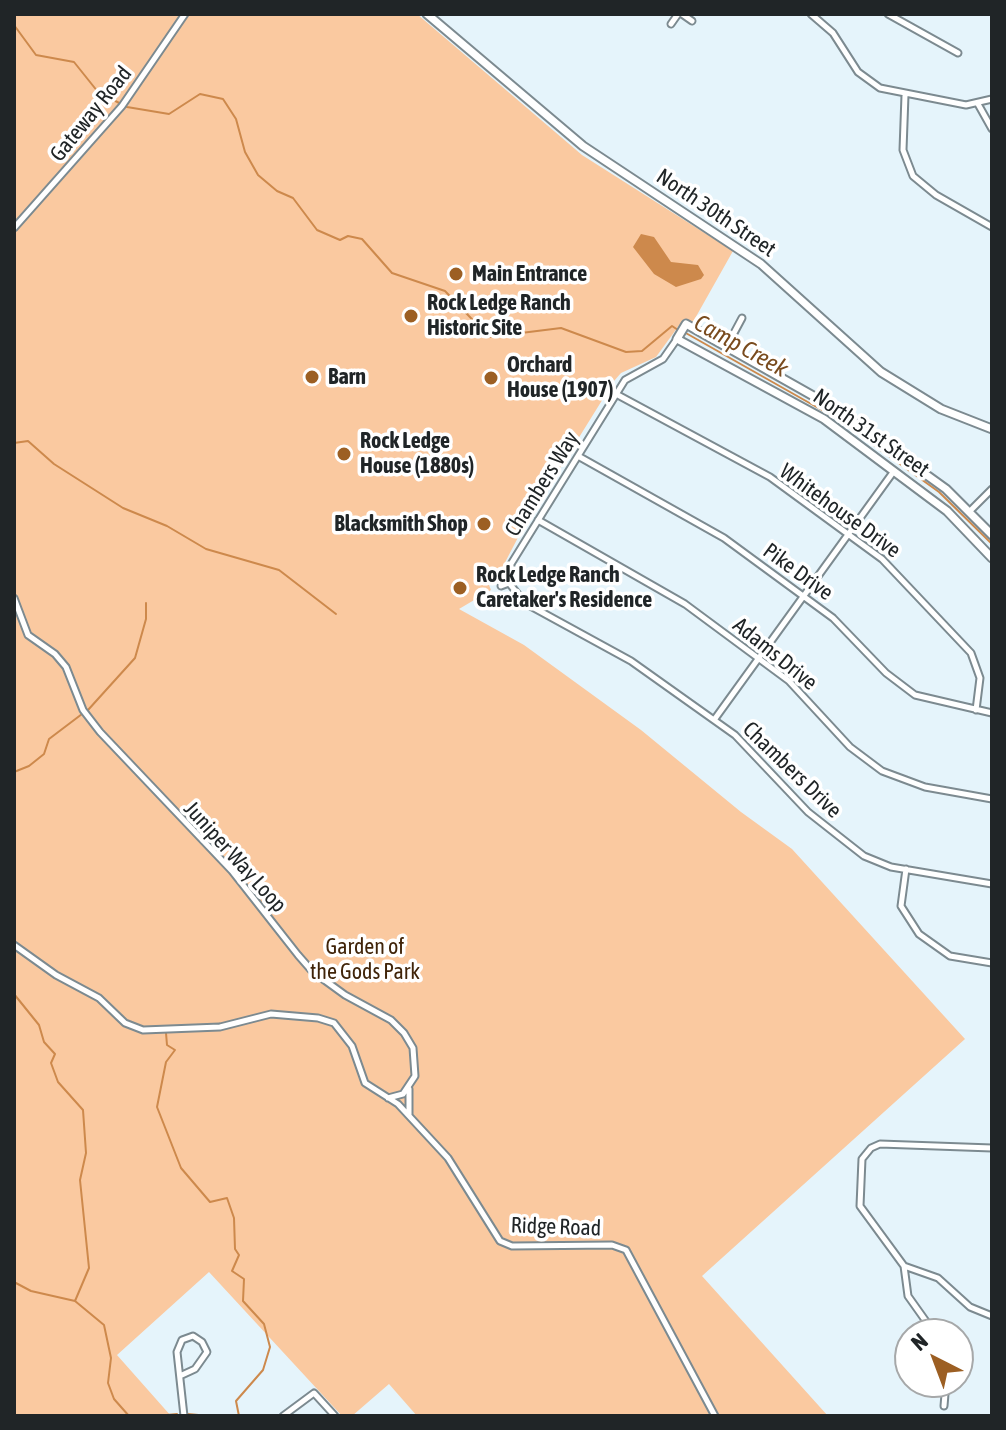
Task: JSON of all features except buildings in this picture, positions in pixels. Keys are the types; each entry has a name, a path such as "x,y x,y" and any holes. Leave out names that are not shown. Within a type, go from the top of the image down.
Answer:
{"street":[{"name":"Gateway Road","path":"14,228 124,103 185,14"},
{"name":"North 30th Street","path":"427,14 583,146 737,245 768,269 881,372 941,409 992,429"},
{"path":"671,24 680,14 692,21"},
{"path":"811,14 833,33 864,77 887,91 928,95 966,105 992,99"},
{"path":"888,14 958,53"},
{"path":"905,95 903,150 913,176 936,195 992,227"},
{"path":"978,104 992,129"},
{"path":"727,346 742,318"},
{"name":"North 31st Street","path":"992,535 970,511 831,406 686,324 677,339 808,409 947,511 992,558"},
{"name":"Chambers Way","path":"509,583 511,564 616,394 630,376 663,359 677,339"},
{"name":"Whitehouse Drive","path":"616,394 770,477 892,568 971,653 980,678 976,710"},
{"name":"Pike Drive","path":"578,456 724,538 841,625 908,691 932,702 992,713"},
{"path":"714,720 894,471"},
{"path":"970,511 992,489"},
{"name":"Adams Drive","path":"538,520 677,598 797,688 850,747 882,771 925,787 992,799"},
{"path":"501,586 509,583"},
{"name":"Chambers Drive","path":"509,583 525,603 631,661 742,740 822,824 864,856 906,869 992,884"},
{"name":"Juniper Way Loop","path":"14,598 28,635 66,667 83,710 100,732 232,871 298,955 324,980 391,1020 404,1033 413,1048 415,1062 409,1088"},
{"path":"906,869 901,906 919,934 950,956 992,963"},
{"path":"14,945 56,975 99,998 125,1023 143,1030 220,1027 271,1014 318,1018 334,1023 352,1046 365,1083 387,1098 396,1098 409,1088"},
{"path":"409,1088 409,1116"},
{"name":"Ridge Road","path":"387,1098 409,1116 461,1174 500,1241 512,1246 612,1245 626,1250 715,1416"},
{"path":"924,1318 908,1296 904,1266 860,1206 861,1165 867,1151 880,1144 992,1148"},
{"path":"904,1266 938,1278 970,1307 992,1316"},
{"path":"182,1375 195,1369 207,1352 202,1342 193,1336 182,1340 178,1347 184,1416"},
{"path":"283,1416 314,1393 335,1416"},
{"path":"944,1406 945,1398"}],"green space":[{"name":"Garden of the Gods Park","path":"14,14 417,14 582,155 733,251 693,322 683,320 656,357 621,373 614,381 524,526 500,572 496,573 496,579 489,585 491,590 459,609 524,645 641,730 741,812 792,849 965,1039 702,1276 828,1416 417,1416 389,1384 352,1416 342,1416 209,1272 117,1355 171,1416 14,1416"}],"shaded area":[{"path":"641,234 654,237 671,262 698,265 704,275 701,279 676,287 654,274 633,247"}],"waterway":[{"name":"Camp Creek","path":"14,25 36,55 74,62 98,92 127,107 169,114 200,94 223,99 236,119 245,152 258,175 277,191 293,198 317,230 340,240 348,236 362,239 392,273 445,291 489,337 561,328 626,352 642,351 672,326 678,330"},
{"name":"Camp Creek","path":"684,332 836,418 939,492 992,544"},
{"path":"14,443 28,441 54,464 123,508 167,526 206,549 279,570 336,614"},
{"path":"88,710 135,658 146,619 146,603"},
{"path":"14,772 29,766 44,754 49,739 82,714"},
{"path":"14,994 39,1025 44,1042 55,1054 51,1063 58,1082 83,1110 86,1153 80,1180 89,1268 75,1301"},
{"path":"166,1033 167,1045 175,1050 166,1062 157,1107 181,1168 210,1202 227,1198 234,1218 235,1249 239,1255 232,1271 244,1279 243,1301 264,1324 270,1347 263,1370 236,1401 239,1416"},
{"path":"14,1282 31,1291 75,1301 104,1325 111,1358 108,1383 114,1399 129,1416"},
{"path":"156,1416 177,1414"},
{"path":"188,1414 209,1416"}],"place":[{"name":"Main Entrance","path":"456,274"},
{"name":"Rock Ledge Ranch Historic Site","path":"411,316"},
{"name":"Barn","path":"312,377"},
{"name":"Orchard House (1907)","path":"491,378"},
{"name":"Rock Ledge House (1880s)","path":"344,454"},
{"name":"Blacksmith Shop","path":"484,524"},
{"name":"Rock Ledge Ranch Caretaker's Residence","path":"460,588"}]}
